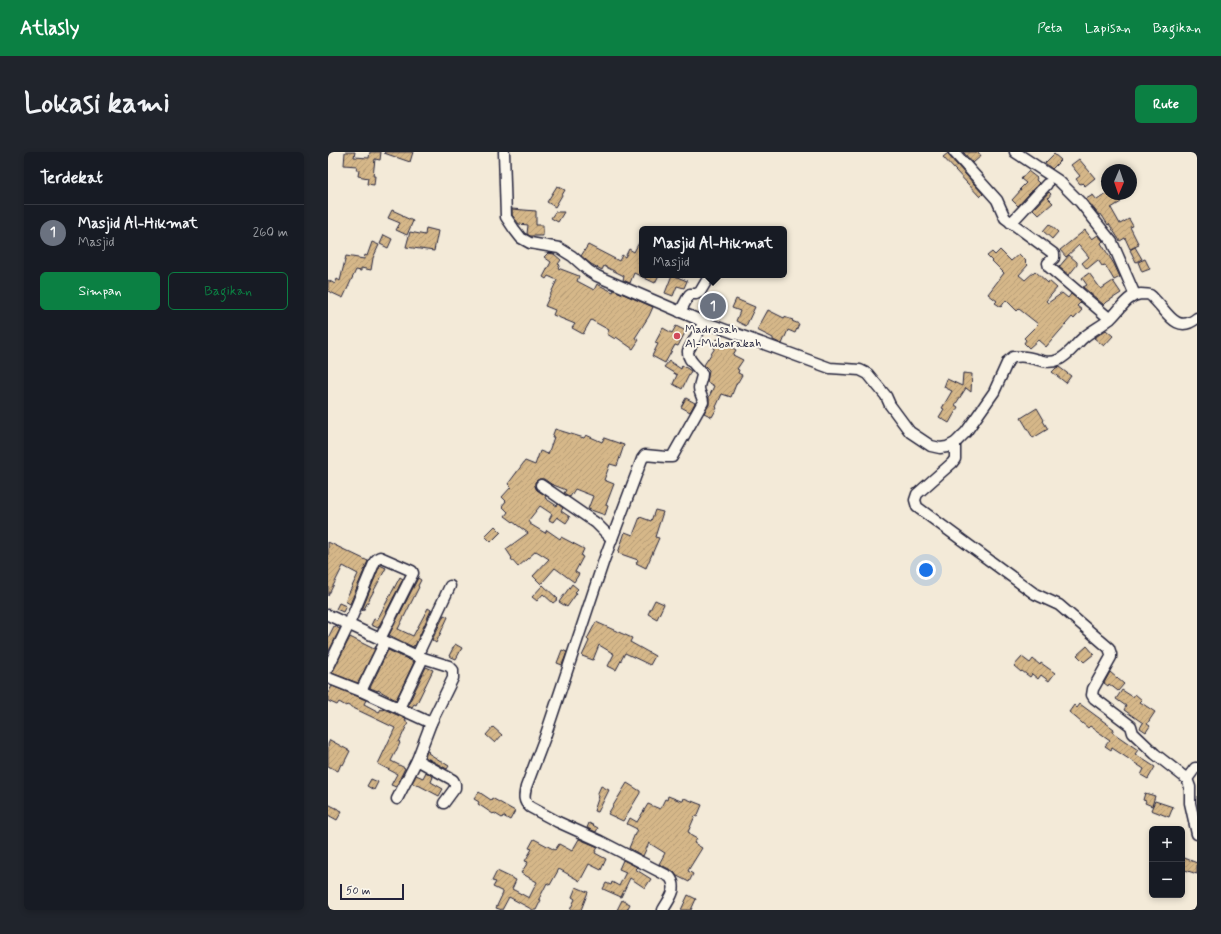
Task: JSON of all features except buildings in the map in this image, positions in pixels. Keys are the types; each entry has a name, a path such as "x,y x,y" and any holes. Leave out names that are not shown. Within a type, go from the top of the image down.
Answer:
{"street":[{"path":"504,152 506,217 521,238 530,243 559,248 572,256 589,272 704,322 830,368 860,370 868,374 886,396 890,405 910,432 931,446 940,448 947,447 955,443 966,432 994,392 1008,362 1013,357 1025,357 1051,362 1058,360 1067,355 1084,338 1110,319 1129,299 1135,295 1150,295 1160,304 1173,321 1180,324 1187,324 1197,318"},
{"path":"954,152 997,200 1003,216 1054,254 1054,258 1048,263 1049,267 1110,319"},
{"path":"1015,152 1059,182 1080,202 1112,242 1135,295"},
{"path":"1012,223 1047,184"},
{"path":"680,312 688,295 700,292 708,278"},
{"path":"662,910 674,889 674,885 670,877 530,807 524,800 524,795 612,539 644,456 647,455 666,458 672,457 703,402 699,387 702,374 689,357 688,351 704,322"},
{"path":"955,443 954,459 952,464 917,494 915,500 917,507 1035,594 1059,605 1109,648 1112,657 1093,689 1092,695 1096,700 1131,726 1133,733 1155,754 1187,779 1190,787 1190,803 1197,834"},
{"path":"541,485 596,523 612,539"},
{"path":"328,668 349,624 375,561 378,558 412,571 413,573 382,640 361,691"},
{"path":"399,708 450,586"},
{"path":"328,615 420,657 449,666 453,670 453,678 397,799"},
{"path":"328,678 361,691 431,723"},
{"path":"416,760 453,780 456,784 455,788 444,803"},
{"path":"1187,779 1195,768 1197,768"}],"place":[{"name":"Masjid Al-Hikmat","path":"713,306"},
{"name":"Madrasah Al-Mubarakah","path":"677,336"}]}
